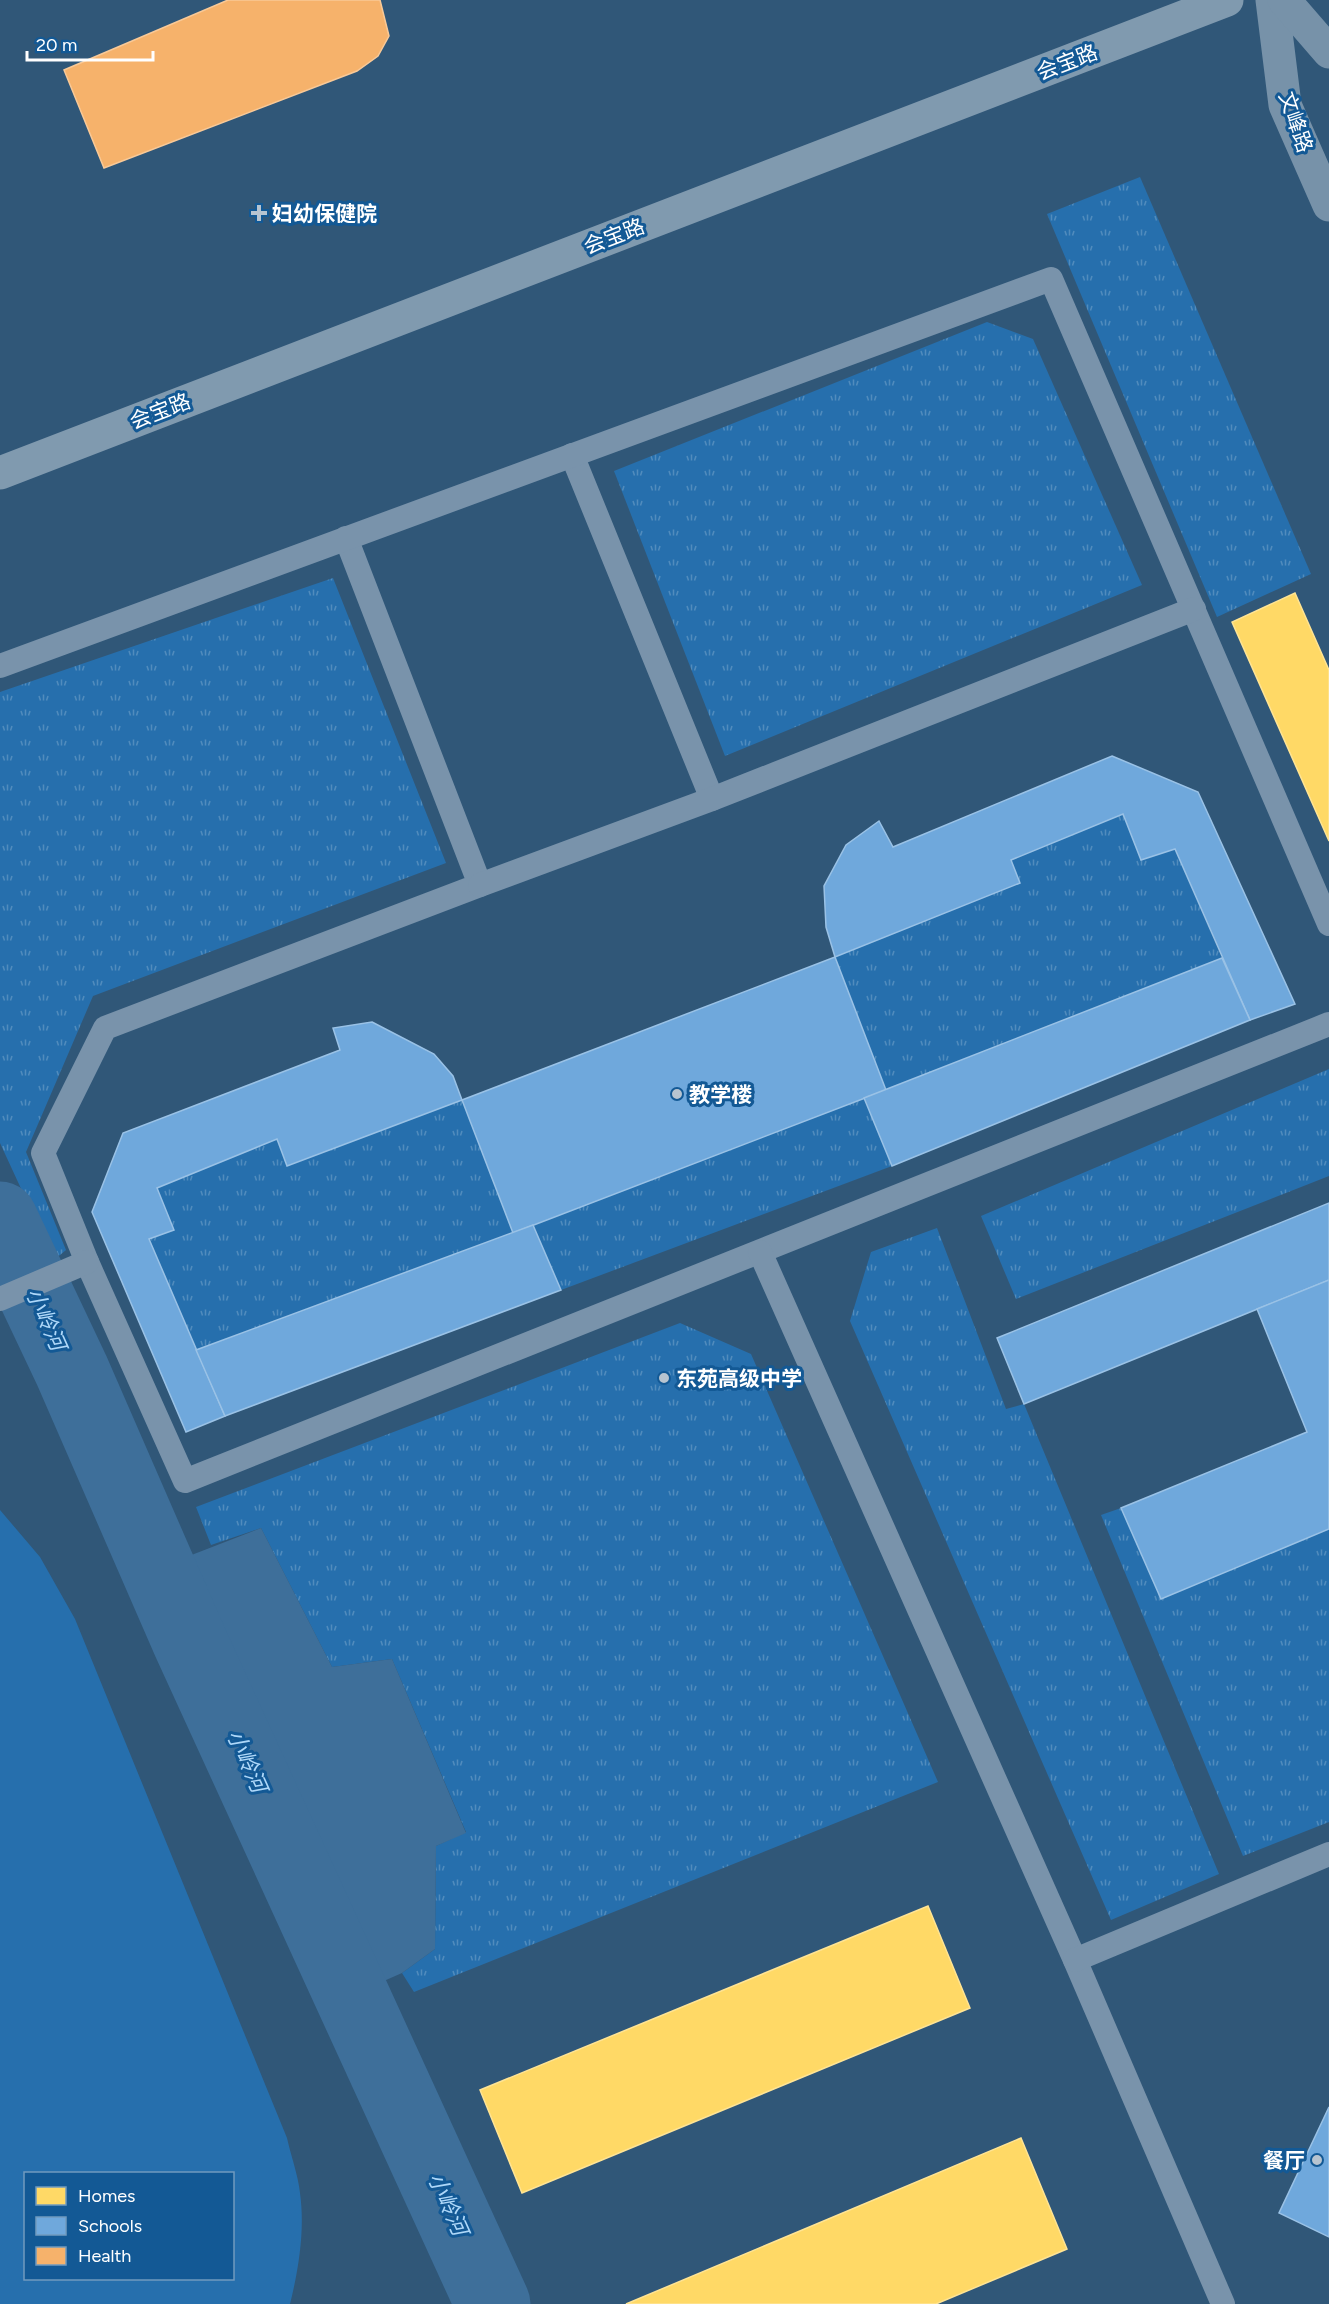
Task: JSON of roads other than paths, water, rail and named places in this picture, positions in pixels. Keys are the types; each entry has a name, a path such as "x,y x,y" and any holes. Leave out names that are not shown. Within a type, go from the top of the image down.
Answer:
{"main road":[{"name":"文峰路","path":"1272,0 1285,105 1329,205"},
{"path":"1284,0 1329,52"}],"street":[{"name":"会宝路","path":"0,473 1227,0"}],"lane":[{"path":"0,666 1051,279 1329,924"},
{"path":"572,455 712,799"},
{"path":"346,538 480,885"},
{"path":"1194,609 712,799 105,1028 44,1153 87,1262 185,1481 1329,1024"},
{"path":"760,1252 1075,1960 1223,2304"},
{"path":"0,1299 87,1262"},
{"path":"1075,1960 1329,1854"}],"water":[{"path":"261,1528 332,1667 392,1659 466,1833 436,1846 435,1949 402,1973 352,1995 158,1568"}],"waterway":[{"name":"小岭河","path":"0,1219 72,1371 190,1642 493,2304"}],"place":[{"name":"妇幼保健院","path":"259,213"},
{"name":"教学楼","path":"677,1094"},
{"name":"东苑高级中学","path":"664,1378"},
{"name":"餐厅","path":"1317,2160"}]}
